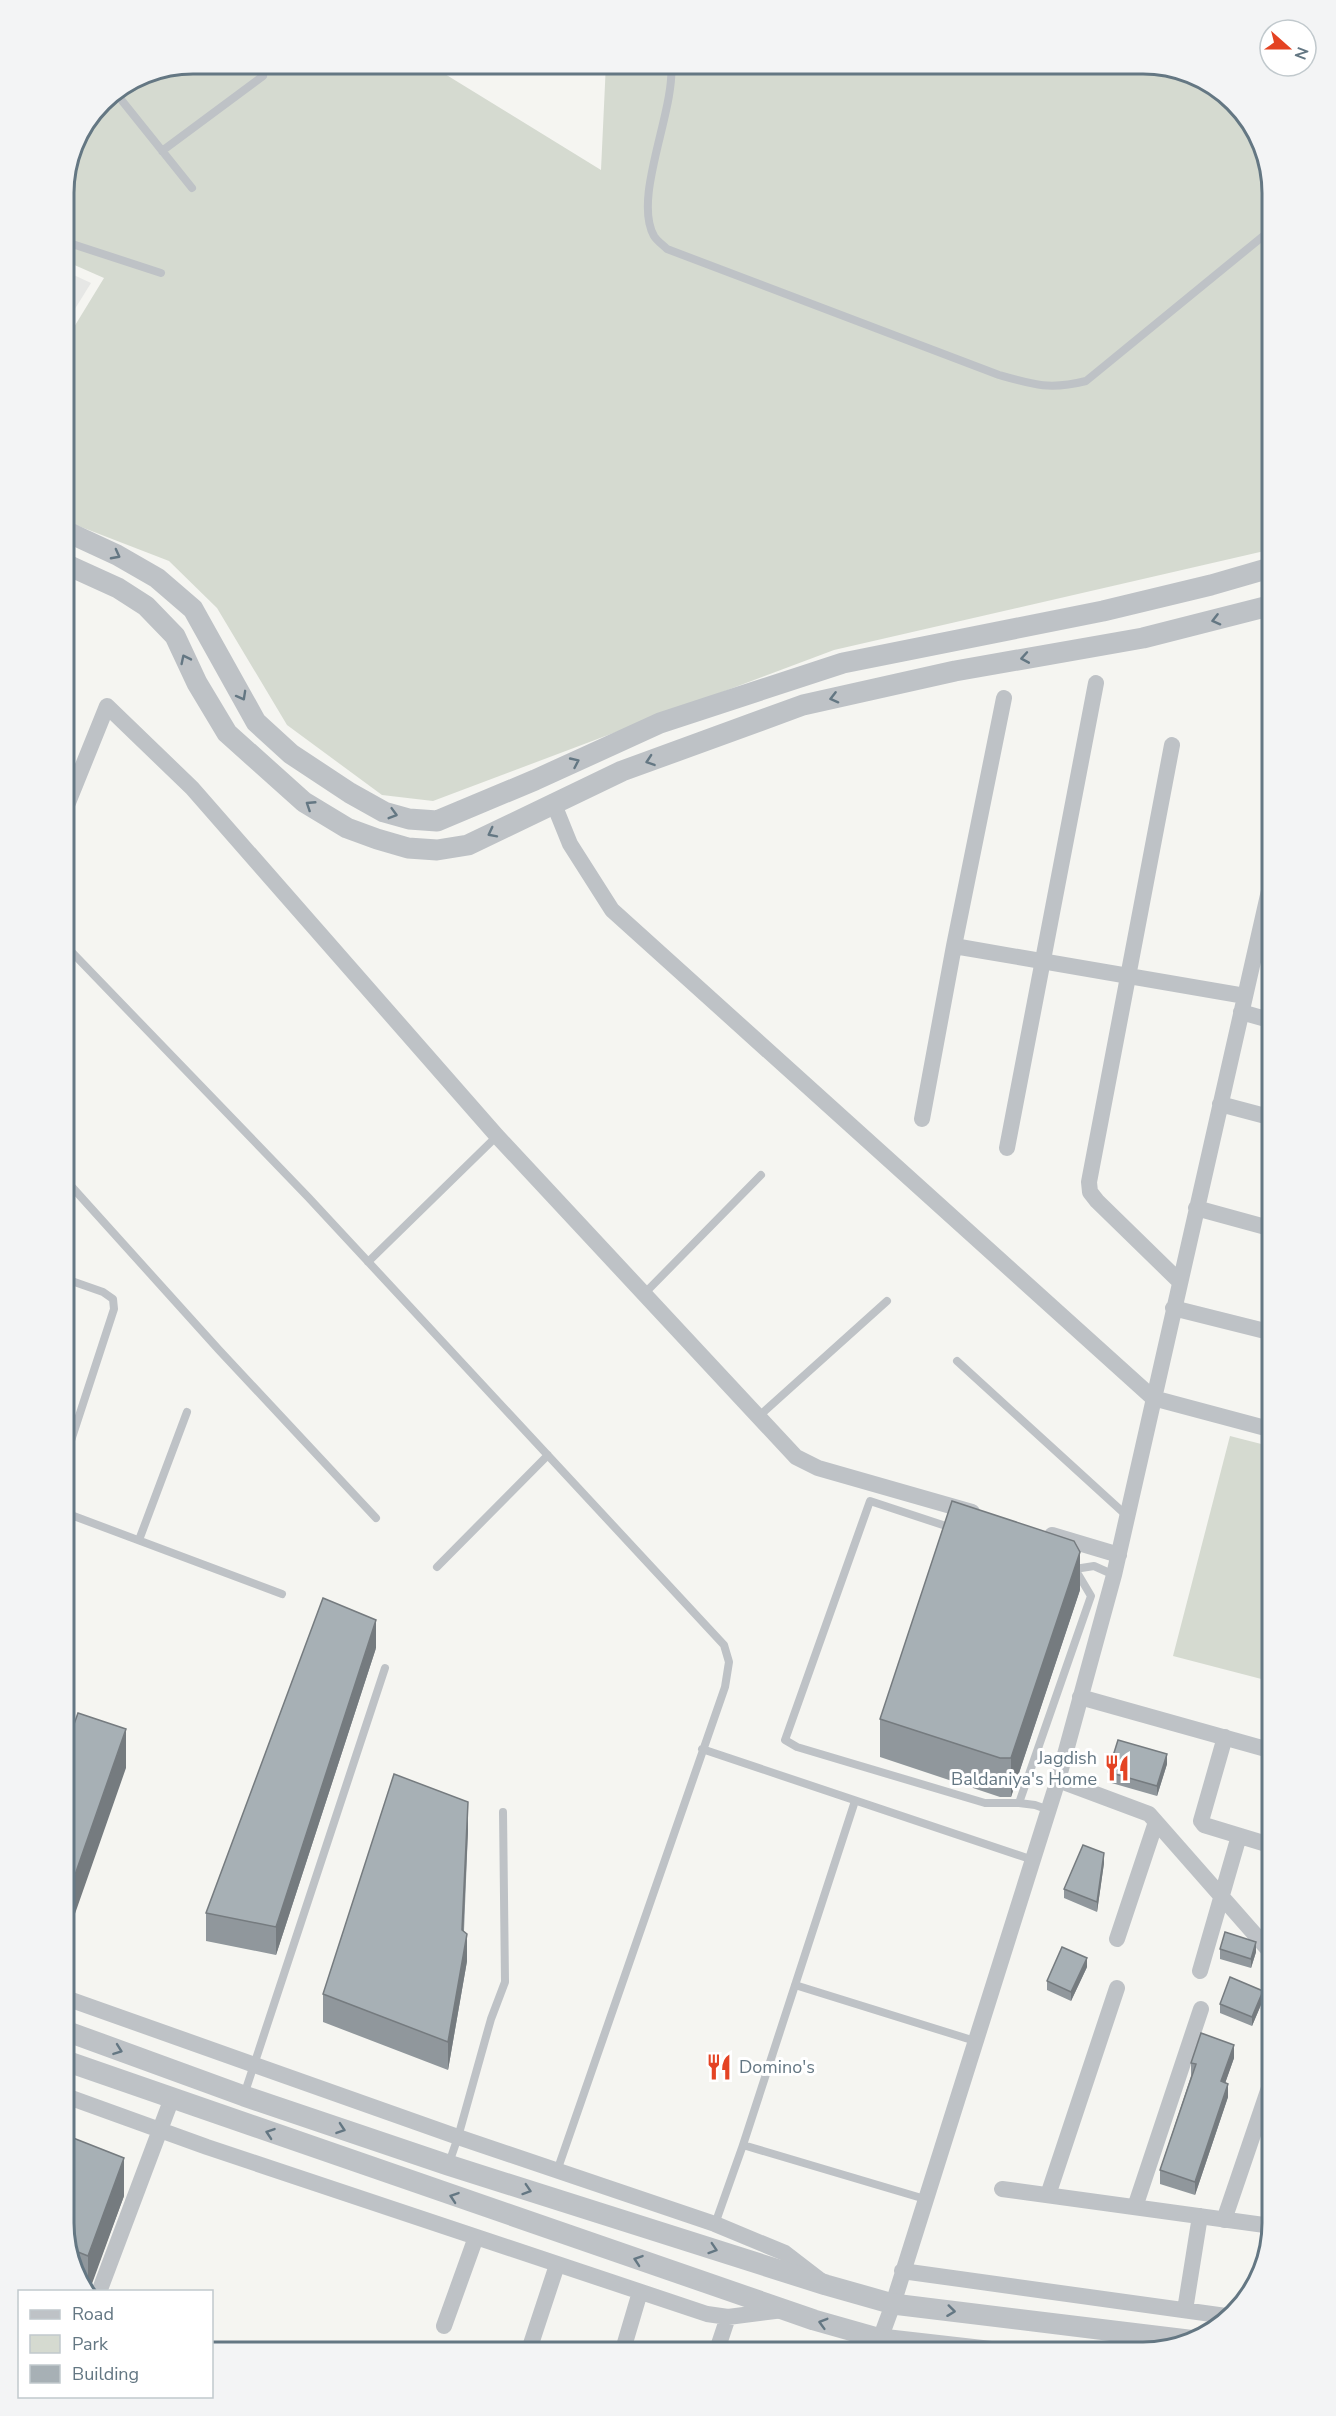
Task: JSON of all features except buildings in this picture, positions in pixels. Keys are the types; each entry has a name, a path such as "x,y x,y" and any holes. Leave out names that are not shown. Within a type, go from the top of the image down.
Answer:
{"street":[{"path":"74,535 117,555 157,578 193,609 256,722 291,754 350,793 384,812 409,819 437,821 535,780 660,723 843,663 1103,611 1262,570"},
{"path":"74,568 118,588 146,606 175,636 197,683 227,733 304,802 347,828 408,848 437,850 468,845 553,802 622,771 803,705 933,675 1143,638 1262,608"},
{"path":"1007,1148 1096,683"},
{"path":"922,1119 1004,698"},
{"path":"74,788 107,706 192,788 497,1136 796,1457 818,1468 985,1516"},
{"path":"1172,745 1089,1182 1090,1192 1179,1281"},
{"path":"553,802 570,844 612,910 1153,1398 1262,1427"},
{"path":"879,2342 1058,1780 1119,1555 1126,1515 1241,1012 1262,942"},
{"path":"954,946 1245,996"},
{"path":"1241,1012 1262,1018"},
{"path":"1220,1104 1262,1115"},
{"path":"1196,1208 1262,1226"},
{"path":"1173,1308 1262,1330"},
{"path":"1041,1532 1119,1555"},
{"path":"1080,1697 1262,1748"},
{"path":"1225,1737 1200,1821 1204,1825 1262,1843"},
{"path":"1058,1780 1149,1814 1262,1942"},
{"path":"1118,1939 1156,1822"},
{"path":"1200,1971 1239,1836"},
{"path":"1048,2195 1117,1988"},
{"path":"73,2001 458,2137 715,2224 785,2253 806,2267 826,2285"},
{"path":"1134,2207 1201,2009"},
{"path":"73,2034 244,2096 448,2165 826,2285 893,2304 1174,2338"},
{"path":"73,2064 784,2310 868,2342"},
{"path":"100,2290 162,2130 172,2098"},
{"path":"73,2099 557,2265 707,2314 728,2317 784,2310"},
{"path":"1224,2220 1262,2108"},
{"path":"1002,2189 1262,2225"},
{"path":"1185,2310 1200,2216"},
{"path":"444,2326 476,2237"},
{"path":"532,2342 557,2265"},
{"path":"902,2271 1219,2315"},
{"path":"625,2342 640,2292"},
{"path":"720,2342 728,2317"}],"lane":[{"path":"671,74 647,205 655,238 667,249 999,375 1034,385 1062,387 1086,381 1108,366 1262,237"},
{"path":"162,151 263,76"},
{"path":"120,98 192,188"},
{"path":"74,245 161,273"},
{"path":"74,954 368,1262 724,1645 729,1662 725,1686 556,2171"},
{"path":"368,1262 497,1136"},
{"path":"644,1294 761,1175"},
{"path":"74,1189 219,1350 376,1518"},
{"path":"73,1282 103,1292 113,1299 114,1309 73,1433"},
{"path":"759,1416 887,1301"},
{"path":"957,1361 1126,1515"},
{"path":"139,1540 187,1412"},
{"path":"437,1567 548,1455"},
{"path":"961,1531 870,1501 785,1740 797,1747 985,1803 1019,1803 1049,1810"},
{"path":"73,1516 282,1594"},
{"path":"1064,1565 1075,1569 1094,1566 1114,1575"},
{"path":"1019,1803 1091,1596 1075,1569"},
{"path":"244,2096 385,1668"},
{"path":"702,1749 1033,1860"},
{"path":"715,2224 855,1801"},
{"path":"448,2165 491,2019 505,1982 503,1812"},
{"path":"795,1985 975,2041"},
{"path":"743,2145 925,2199"}],"shaded area":[{"path":"74,275 91,283 74,310"}],"green space":[{"path":"185,74 445,74 601,170 605,74 1151,74 1174,78 1203,89 1228,108 1247,133 1260,169 1262,185 1262,552 834,650 433,801 382,795 287,725 217,608 169,561 74,524 74,327 104,278 74,265 74,185 78,162 86,140 108,108 133,89 169,76"},
{"path":"1230,1436 1262,1444 1262,1679 1173,1656"}],"place":[{"name":"Jagdish Baldaniya's Home","path":"1117,1768"},
{"name":"Domino's","path":"719,2067"}]}
